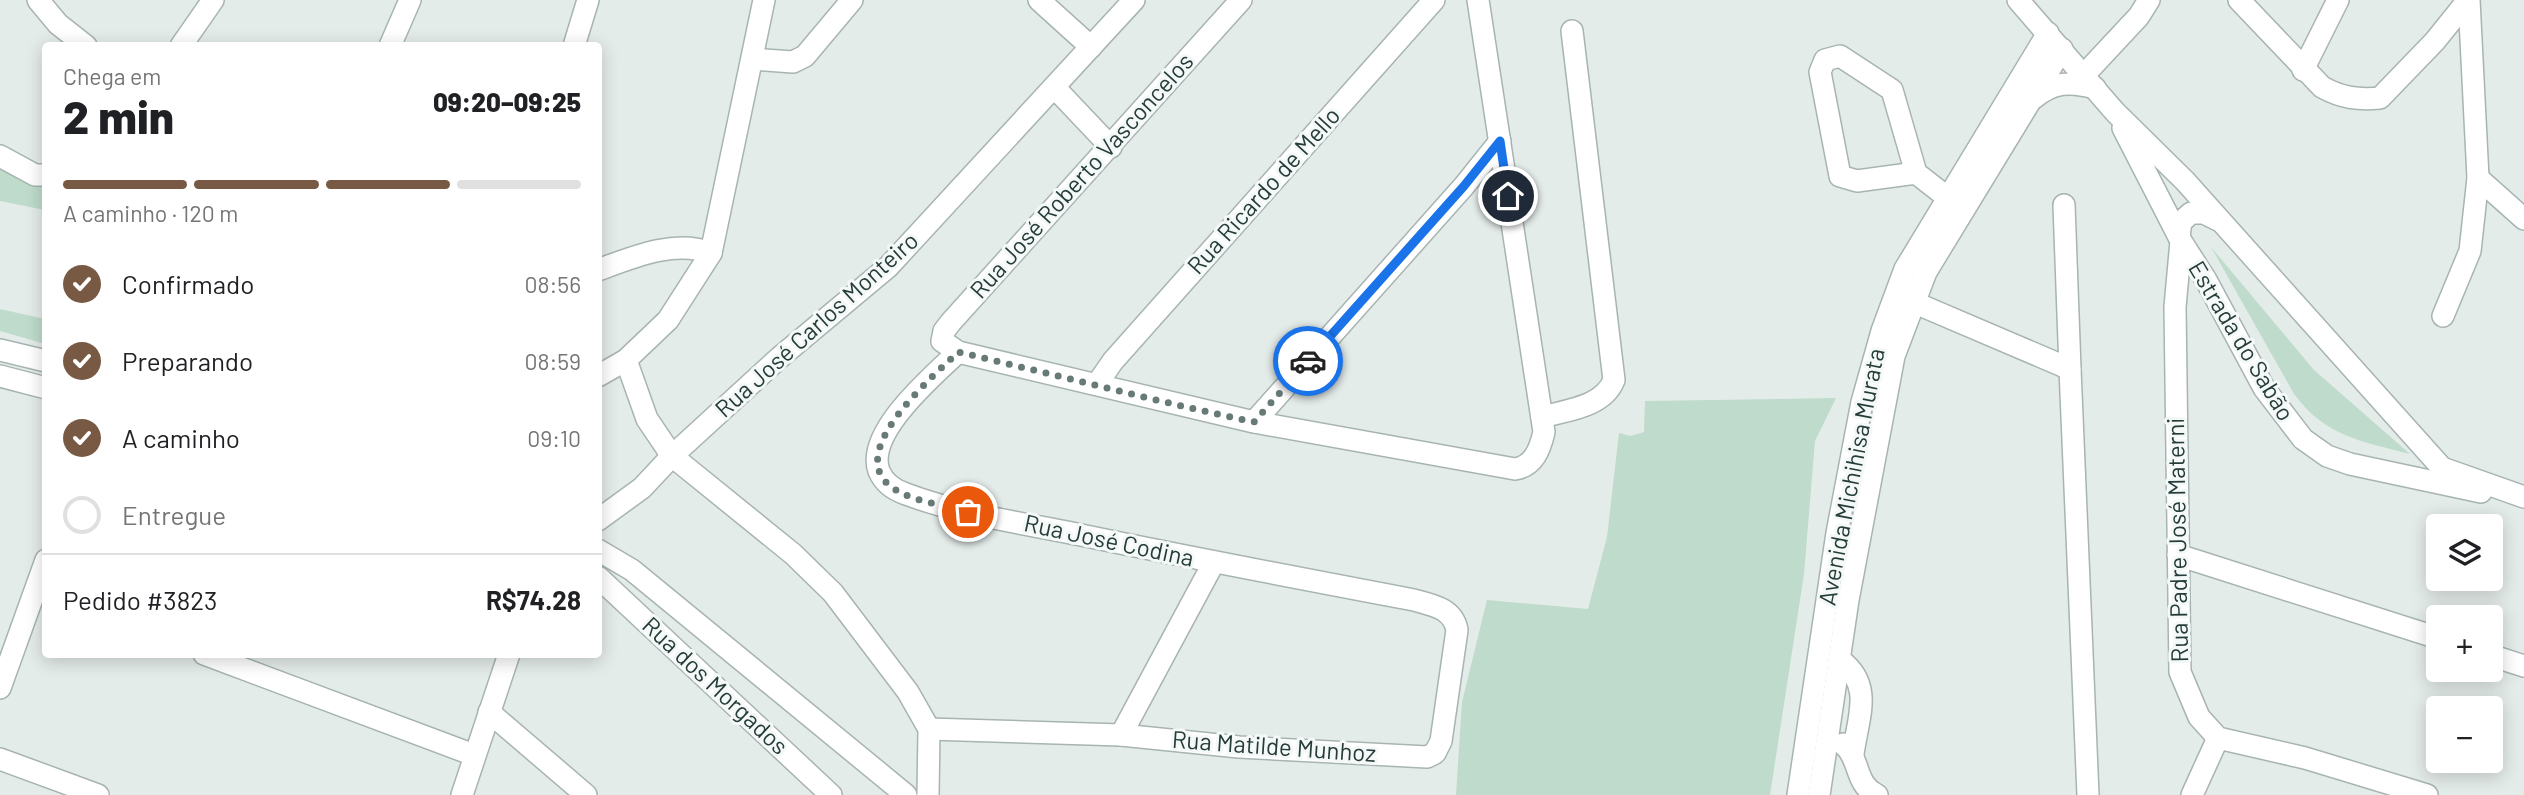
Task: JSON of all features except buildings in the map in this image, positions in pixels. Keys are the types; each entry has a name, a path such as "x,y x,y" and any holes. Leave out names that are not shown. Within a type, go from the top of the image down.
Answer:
{"street":[{"path":"38,0 58,24 81,42"},
{"path":"184,42 213,0"},
{"path":"392,42 410,0"},
{"path":"575,42 588,0"},
{"path":"602,374 626,360 668,320 711,253 764,0"},
{"path":"752,59 793,62 805,56 852,0"},
{"path":"1039,0 1091,47"},
{"name":"Rua José Carlos Monteiro","path":"603,512 642,488 672,456 779,358 888,267 1134,0"},
{"name":"Rua José Roberto Vasconcelos","path":"958,352 942,341 944,331 1241,0"},
{"name":"Rua Ricardo de Mello","path":"1097,384 1113,361 1434,0"},
{"path":"958,352 1097,384 1129,395 1254,422 1515,469 1528,464 1537,453 1544,432 1478,0"},
{"name":"Estrada do Sabão","path":"2018,0 2115,113 2223,223 2442,468 2523,497"},
{"path":"2029,102 2048,86 2089,82 2149,0"},
{"path":"2239,0 2322,87 2340,96 2380,98 2435,41 2468,0"},
{"path":"2303,69 2338,0"},
{"path":"2443,316 2470,251 2478,178 2468,0"},
{"path":"1542,417 1600,399 1609,391 1614,380 1573,31"},
{"name":"Avenida Michihisa Murata","path":"1798,795 1837,533 1862,402 1882,331 1905,269 2048,33"},
{"name":"Avenida Michihisa Murata","path":"1819,795 1894,356 1926,272 2062,49"},
{"path":"1916,173 1857,181 1840,176 1820,72 1825,60 1840,56 1892,90 1916,173 1948,198"},
{"path":"1055,88 1111,147"},
{"name":"Estrada do Sabão","path":"2115,113 2180,238 2206,280 2264,388 2303,439 2328,456 2384,474 2429,481 2465,491 2523,497"},
{"path":"1254,422 1464,186 1500,141"},
{"path":"0,156 35,174 42,175"},
{"path":"2478,178 2524,219"},
{"path":"2064,205 2088,795"},
{"path":"2180,238 2181,222 2196,211 2223,223"},
{"name":"Rua Padre José Materni","path":"2180,238 2175,307 2180,672 2199,718 2218,738"},
{"path":"602,269 646,253 694,247 711,253"},
{"path":"1913,302 2070,369"},
{"path":"0,350 42,360"},
{"name":"Rua José Codina","path":"958,352 901,411 878,449 877,462 887,483 906,494 968,512 1414,600"},
{"path":"626,360 647,419 672,456 793,554 834,593 908,692 929,729 928,795"},
{"path":"0,376 42,387"},
{"path":"602,552 632,570 906,795"},
{"path":"2178,555 2426,634"},
{"path":"1121,735 1214,562"},
{"name":"Rua dos Morgados","path":"602,581 831,795"},
{"path":"0,688 40,594"},
{"name":"Rua Matilde Munhoz","path":"929,729 1121,735 1239,747 1432,755 1441,741 1457,630 1456,622 1446,611 1414,600"},
{"path":"215,658 474,755"},
{"path":"462,795 508,658"},
{"path":"2503,659 2524,666"},
{"path":"1840,660 1859,678 1862,689 1853,754 1863,786 1877,795"},
{"path":"489,712 586,795"},
{"path":"1829,737 1853,754"},
{"path":"2192,795 2218,738 2305,758 2427,795"},
{"path":"0,759 98,795"}],"green space":[{"path":"0,166 42,181 42,209 0,201"},
{"path":"2211,247 2314,370 2410,454 2346,435 2319,420 2306,408 2294,394"},
{"path":"0,309 42,318 42,343 0,331"},
{"path":"1836,398 1815,441 1804,574 1770,795 1456,795 1462,702 1487,600 1588,609 1607,537 1619,433 1630,436 1644,432 1645,401"}],"way so far":[{"path":"968,512 894,489 880,473 877,462 878,449 901,411 958,352 1097,384 1129,395 1254,422 1308,361"}],"route":[{"path":"1308,361 1464,186 1500,141 1508,196"}]}
